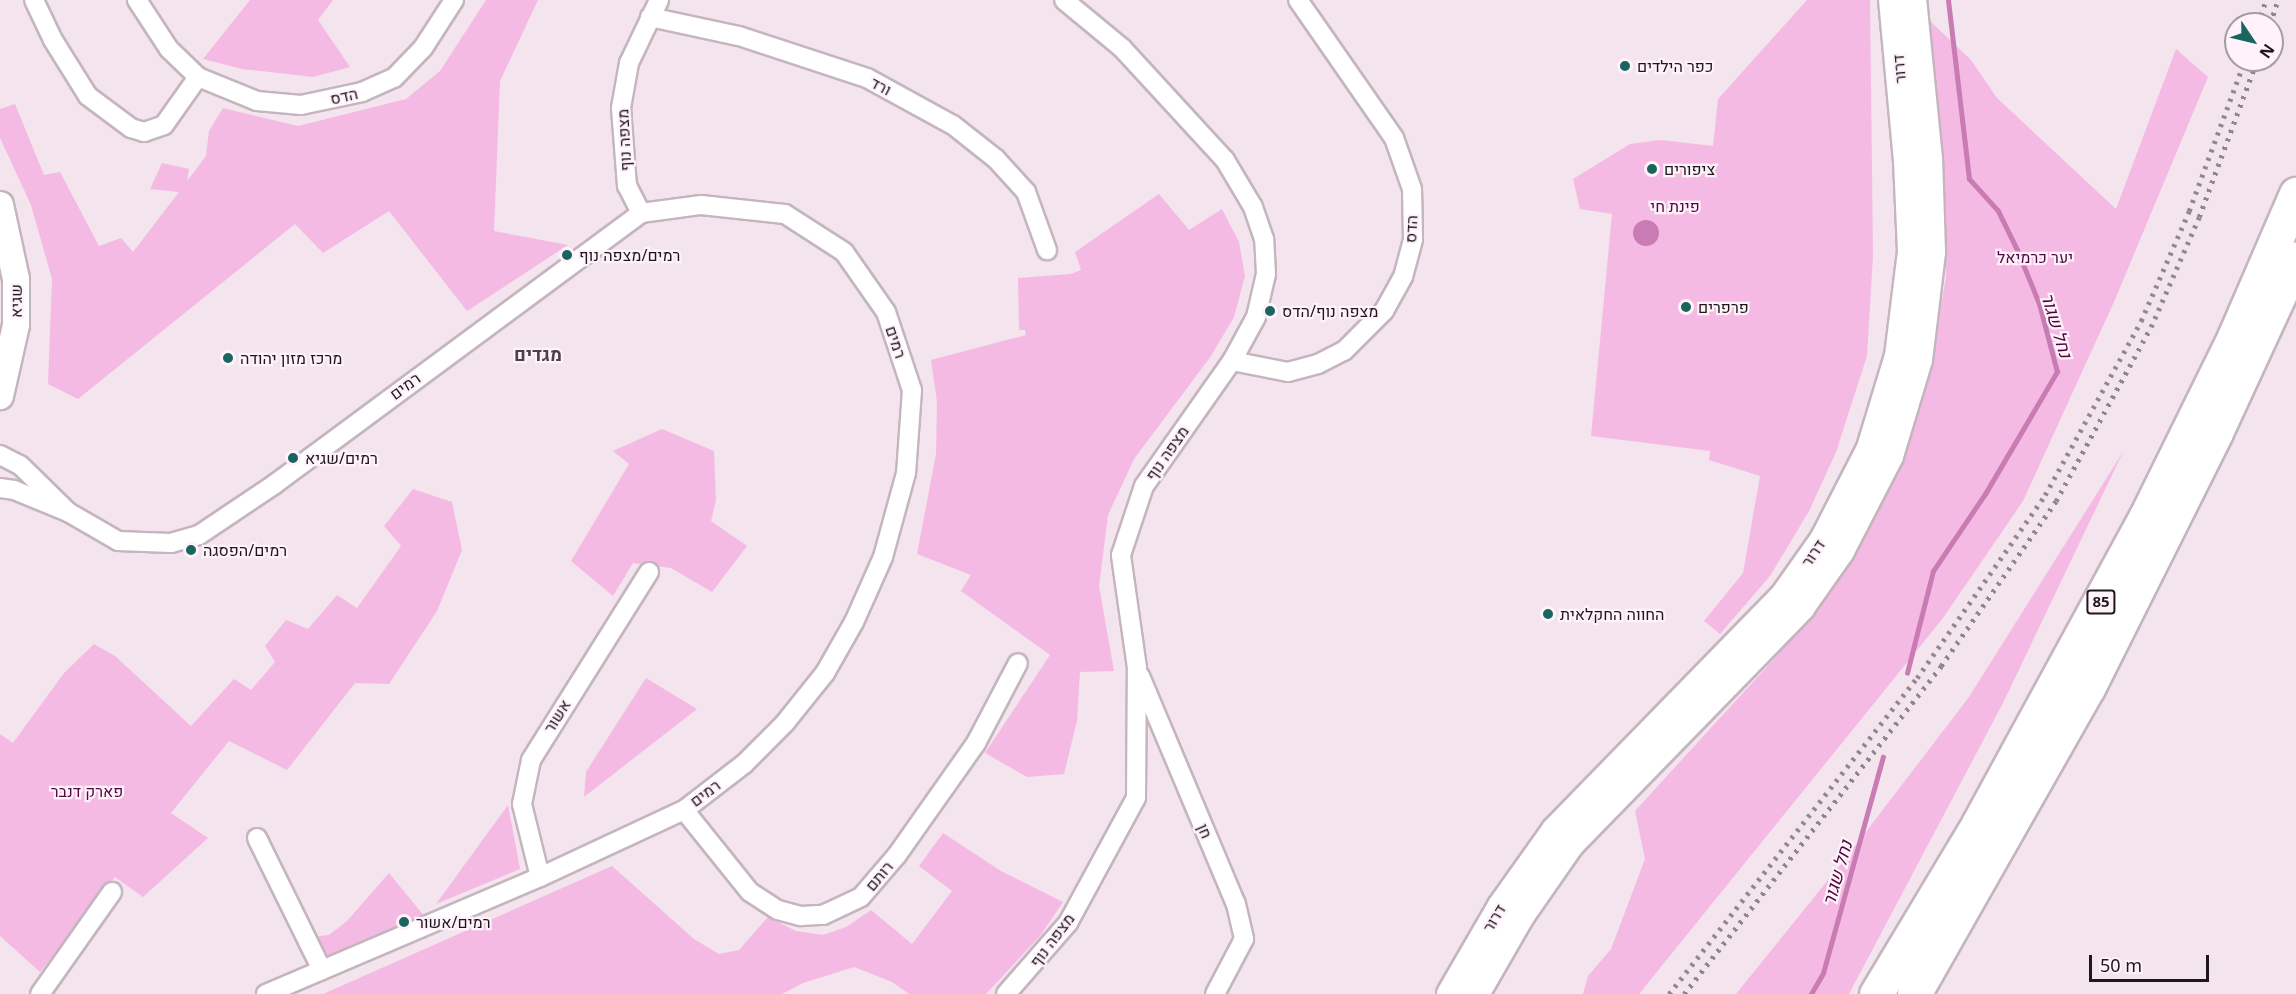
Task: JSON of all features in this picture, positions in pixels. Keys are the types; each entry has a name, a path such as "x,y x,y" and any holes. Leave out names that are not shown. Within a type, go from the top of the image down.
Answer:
{"highway":[{"name":"85","path":"1876,994 1978,824 2141,526 2234,337 2296,194"},
{"name":"85","path":"1914,994 2088,688 2216,432 2296,259"}],"street":[{"path":"34,0 52,40 88,96 131,128 144,132 164,125 198,77"},
{"name":"הדס","path":"137,0 169,49 198,77 257,101 301,105 362,92 394,78 423,48 454,0"},
{"name":"מצפה נוף","path":"641,213 627,186 621,108 629,63 659,0"},
{"name":"מצפה נוף","path":"1006,994 1068,923 1136,798 1137,668 1121,555 1144,486 1232,361 1256,317 1266,274 1264,239 1252,207 1225,160 1168,95 1122,48 1064,0"},
{"name":"הדס","path":"1232,361 1288,372 1318,364 1344,351 1384,311 1403,277 1413,239 1412,189 1394,138 1298,0"},
{"name":"דרור","path":"1450,994 1501,906 1555,830 1784,595 1823,540 1870,448 1898,356 1911,252 1907,161 1892,0"},
{"name":"דרור","path":"1476,994 1521,916 1571,844 1801,608 1841,551 1890,456 1919,360 1932,252 1929,159 1913,0"},
{"name":"ורד","path":"650,17 739,36 867,78 953,125 996,159 1026,192 1047,250"},
{"name":"שגיא","path":"0,205 16,279 16,325 0,396"},
{"name":"רמים","path":"0,488 14,490 68,512 118,541 171,543 199,535 275,484 641,213 701,205 785,214 844,252 886,312 912,390 906,473 883,556 854,622 825,673 785,723 744,764 684,810 540,877 266,994"},
{"name":"רמים","path":"0,454 20,465 68,512"},
{"name":"אשור","path":"540,877 522,804 531,760 649,572"},
{"name":"רותם","path":"684,810 750,892 777,910 801,916 823,915 861,897 897,855 976,743 1018,663"},
{"name":"חן","path":"1137,668 1236,904 1244,939 1215,994"},
{"path":"257,838 322,970"},
{"path":"40,994 112,892"}],"green space":[{"path":"250,0 333,0 318,20 350,67 313,77 242,69 203,59"},
{"path":"486,0 538,0 500,81 494,231 568,245 467,311 389,211 323,253 295,224 78,399 48,384 52,279 31,205 0,138 0,109 15,104 44,175 60,172 99,246 121,238 133,252 179,192 150,189 162,163 189,169 187,181 206,156 209,131 223,108 298,126 406,99 440,71"},
{"name":"פינת חי","path":"1807,0 1870,0 1873,256 1867,356 1836,452 1809,511 1770,576 1720,634 1704,621 1743,573 1760,476 1709,460 1710,451 1591,436 1612,214 1580,209 1573,179 1630,144 1661,140 1713,146 1718,99"},
{"name":"יער כרמיאל","path":"1929,20 1971,60 1997,98 2116,209 2176,49 2208,77 2114,302 2023,501 1943,618 1639,994 1583,994 1588,976 1611,949 1645,859 1635,811 1816,613 1851,557 1900,463 1929,374 1946,277 1945,193"},
{"path":"1159,194 1189,230 1222,209 1239,242 1245,276 1234,317 1211,356 1134,459 1108,515 1099,586 1114,671 1080,672 1077,721 1064,774 1027,777 985,753 1050,655 961,591 971,575 917,554 936,454 937,402 931,360 1026,335 1025,330 1019,330 1018,278 1071,274 1081,270 1075,252"},
{"path":"662,429 714,451 716,500 711,521 747,546 712,592 671,568 633,563 613,596 571,561 629,464 613,451"},
{"path":"2123,452 2003,703 1849,994 1736,994 1849,854 1969,697"},
{"name":"פארק דנבר","path":"413,489 452,502 462,550 437,611 389,684 355,683 287,770 229,741 171,813 208,838 143,897 115,877 40,972 0,936 0,734 13,743 64,673 94,644 115,656 191,726 234,679 251,690 275,662 265,646 286,620 308,629 337,595 357,608 401,546 384,526"},
{"path":"646,678 697,709 584,797 586,772"},
{"path":"508,805 520,869 436,904"},
{"path":"943,833 1001,871 1063,902 1040,936 986,994 909,994 892,982 854,967 803,983 782,994 323,994 612,866 694,939 719,954 739,950 768,917 796,931 823,935 846,927 871,910 912,944 952,891 919,866"},
{"path":"389,873 425,917 329,957 311,937 329,935 347,921"}],"shaded area":[{"path":"1646,220 1655,224 1659,233 1655,242 1646,246 1637,242 1633,233 1637,224"}],"waterway":[{"name":"נחל שגור","path":"1907,673 1933,571 1985,494 2057,372 2039,304 2017,250 1998,211 1969,179 1948,0"},
{"name":"נחל שגור","path":"1811,994 1823,973 1883,757"}],"railway":[{"path":"2262,12 2266,0"},
{"path":"2274,12 2278,0"},
{"path":"1669,994 1917,678 2045,495 2141,321 2189,211 2241,72"},
{"path":"1684,994 1941,666 2056,501 2151,327 2199,217 2253,72"}],"place":[{"name":"כפר הילדים","path":"1625,66"},
{"name":"ציפורים","path":"1652,169"},
{"name":"רמים/מצפה נוף","path":"567,255"},
{"name":"פרפרים","path":"1686,307"},
{"name":"מצפה נוף/הדס","path":"1270,311"},
{"name":"מרכז מזון יהודה","path":"228,358"},
{"name":"רמים/שגיא","path":"293,458"},
{"name":"רמים/הפסגה","path":"191,550"},
{"name":"החווה החקלאית","path":"1548,614"},
{"name":"רמים/אשור","path":"404,922"}],"district":[{"name":"מגדים","path":"538,354"}]}
